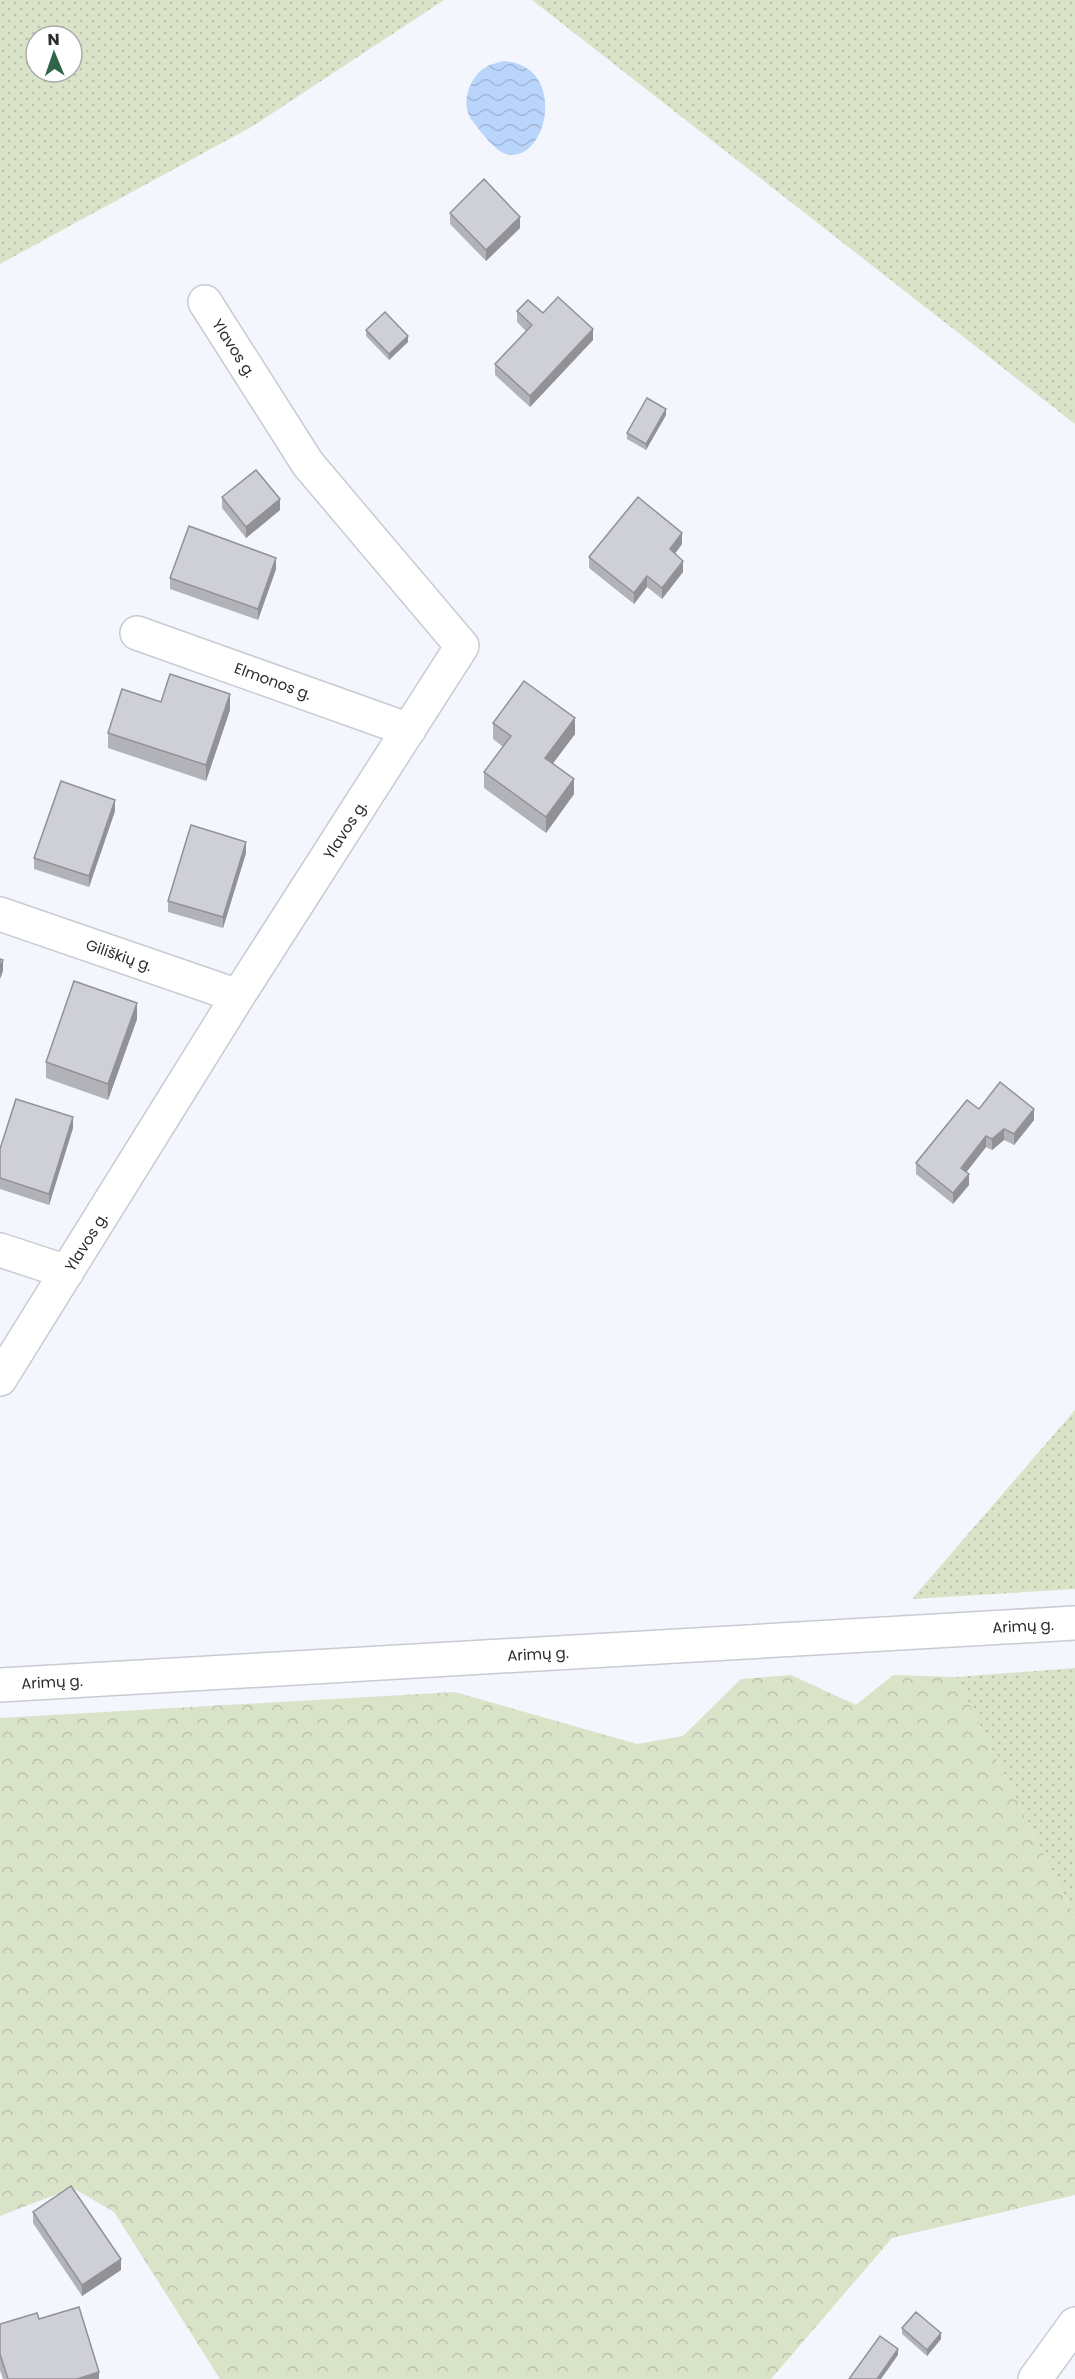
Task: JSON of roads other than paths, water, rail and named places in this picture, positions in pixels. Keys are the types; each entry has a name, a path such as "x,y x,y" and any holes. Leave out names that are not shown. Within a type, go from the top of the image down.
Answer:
{"street":[{"name":"Ylavos g.","path":"0,1379 238,996 462,646 308,464 205,302"},
{"name":"Elmonos g.","path":"137,633 409,730"},
{"name":"Giliškių g.","path":"0,914 238,996"},
{"path":"0,1250 67,1272"},
{"name":"Arimų g.","path":"0,1685 1075,1623"},
{"path":"1035,2379 1075,2324"}],"water":[{"path":"503,61 524,66 537,78 544,95 545,113 541,130 533,145 521,153 506,154 496,148 471,119 466,105 468,90 480,71"}]}
